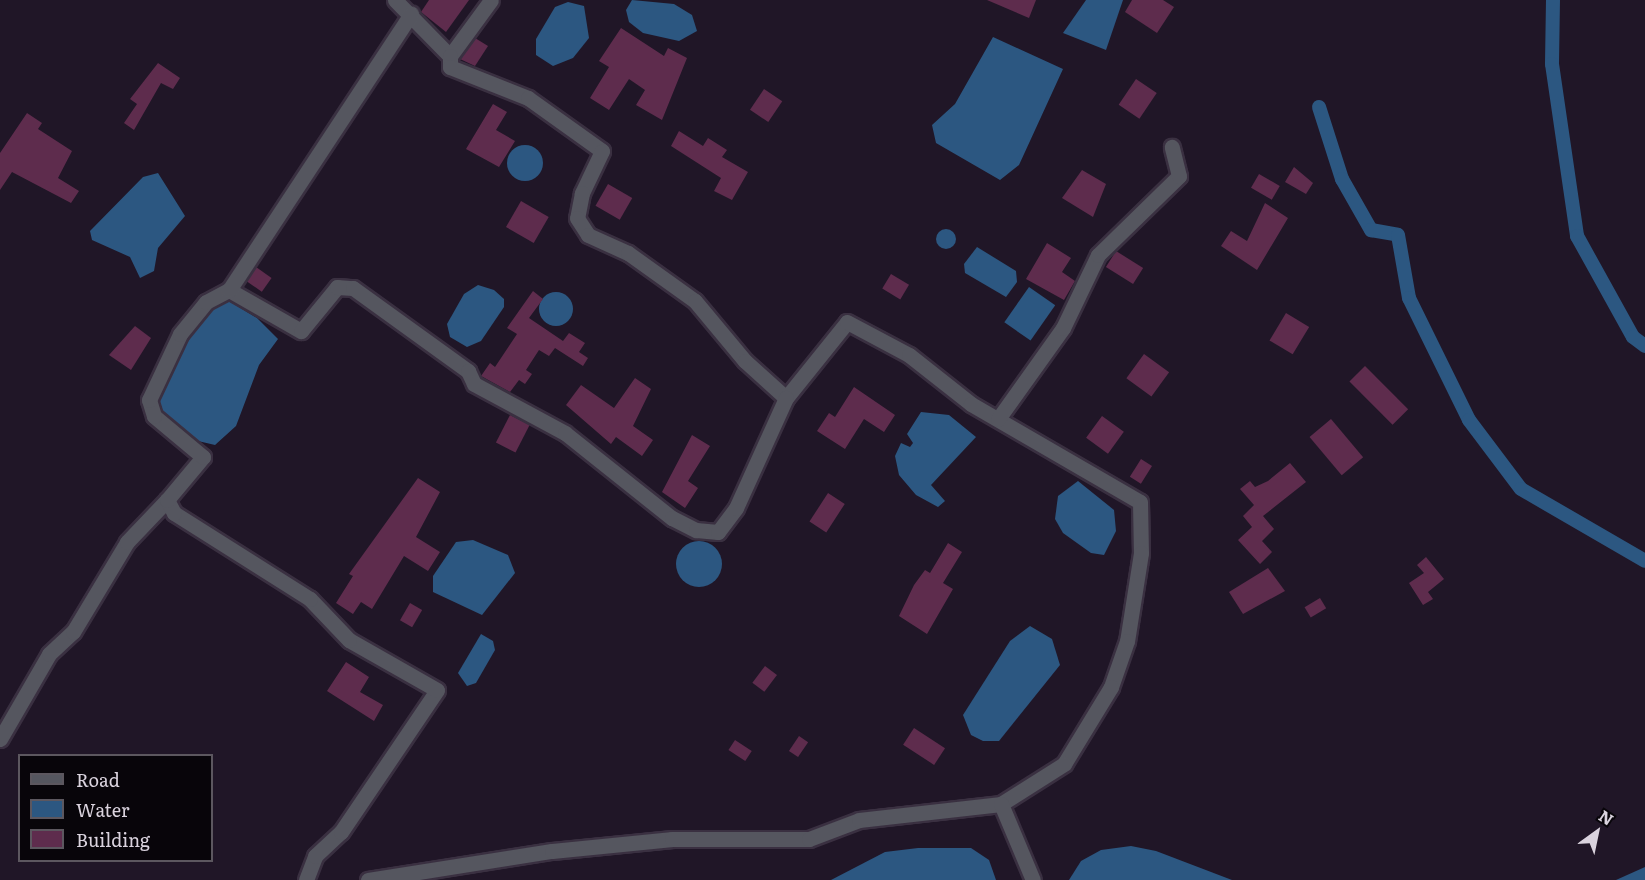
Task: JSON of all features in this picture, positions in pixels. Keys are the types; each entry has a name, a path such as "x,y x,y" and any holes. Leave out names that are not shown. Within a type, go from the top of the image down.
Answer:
{"street":[{"path":"395,0 450,56"},
{"path":"491,0 450,56 450,67 528,98 602,151 582,193 578,218 588,236 628,253 686,294 786,398"},
{"path":"0,739 49,654 73,632 127,542 167,500 202,457 154,416 149,400 180,334 206,302 229,290 411,14"},
{"path":"998,419 1063,328 1098,255 1179,176 1172,147"},
{"path":"229,290 301,331 337,287 353,288 468,371 474,384 565,433 672,518 696,530 718,532 736,508 786,398 846,322 909,355 998,419 1140,502 1141,553 1127,641 1111,687 1064,764 1001,804 859,820 809,839 672,839 552,851 368,880"},
{"path":"167,500 174,513 310,599 349,640 437,690 341,832 315,856 306,880"},
{"path":"1001,804 1033,880"}],"water":[{"path":"632,0 674,4 692,15 697,31 679,41 643,33 629,22 626,10"},
{"path":"1086,0 1123,0 1106,50 1063,33"},
{"path":"568,2 584,6 589,38 573,58 553,66 536,55 536,39 555,7"},
{"path":"993,37 1063,69 1019,165 1000,180 936,143 932,125 955,104"},
{"path":"525,145 537,151 543,163 537,175 525,181 513,175 507,163 513,151"},
{"path":"158,173 185,216 158,248 154,271 140,278 130,257 92,240 90,231 143,177"},
{"path":"942,229 950,229 956,235 956,243 950,249 942,249 936,243 936,235"},
{"path":"977,247 1016,271 1017,282 1006,297 965,273 964,264"},
{"path":"478,285 494,290 504,299 504,307 481,341 467,347 450,337 447,324 464,294"},
{"path":"1029,287 1055,305 1031,341 1004,322"},
{"path":"556,292 568,297 573,309 568,321 556,326 544,321 539,309 544,297"},
{"path":"224,298 257,318 278,339 259,365 236,426 215,445 198,441 154,409 160,382 197,316"},
{"path":"921,412 949,415 976,437 931,485 945,501 938,507 916,495 899,475 895,456 901,443 910,447 913,443 907,434"},
{"path":"1078,481 1114,510 1116,531 1104,555 1091,553 1063,533 1055,519 1058,496"},
{"path":"473,540 508,555 515,573 482,615 433,592 433,576 456,542"},
{"path":"699,541 715,548 722,564 715,580 699,587 683,580 676,564 683,548"},
{"path":"1030,626 1052,639 1060,665 999,741 983,741 971,735 963,715 1010,641"},
{"path":"481,634 493,641 495,650 476,683 467,686 458,673"},
{"path":"1131,846 1156,851 1232,880 1069,880 1081,861 1101,850"},
{"path":"918,848 971,848 989,860 996,880 831,880 885,852"},
{"path":"1645,867 1645,880 1616,880"}],"building":[{"path":"429,0 469,0 446,32 421,12"},
{"path":"987,0 1036,0 1029,18"},
{"path":"1132,0 1163,0 1174,7 1157,33 1125,12"},
{"path":"621,28 664,56 668,48 687,58 662,120 636,105 645,90 629,79 609,110 590,98 609,67 599,61"},
{"path":"475,38 488,46 475,66 460,59"},
{"path":"158,63 180,78 173,89 161,83 134,130 124,123 137,104 130,99"},
{"path":"1136,79 1157,93 1139,119 1119,105"},
{"path":"764,89 782,101 768,122 750,110"},
{"path":"493,104 507,112 496,130 515,141 499,167 466,149"},
{"path":"27,113 42,123 38,129 72,151 58,178 79,191 71,203 12,172 0,190 0,153"},
{"path":"679,131 703,146 708,138 727,150 722,157 748,172 732,200 714,191 721,178 671,146"},
{"path":"1294,167 1313,183 1306,194 1285,182"},
{"path":"1082,170 1106,184 1093,217 1062,198"},
{"path":"1259,174 1280,186 1272,200 1251,188"},
{"path":"608,184 632,198 620,220 596,206"},
{"path":"521,201 549,217 534,243 506,227"},
{"path":"1265,203 1288,218 1257,270 1221,246 1231,231 1247,241"},
{"path":"1047,243 1071,258 1062,272 1075,281 1064,300 1026,279"},
{"path":"1116,251 1143,268 1133,284 1106,267"},
{"path":"256,267 272,278 262,292 246,281"},
{"path":"891,274 909,285 900,299 882,289"},
{"path":"533,291 543,299 529,318 563,341 569,333 585,343 579,352 588,358 583,366 555,348 549,356 539,350 526,370 532,374 525,384 519,380 510,392 481,376 490,363 495,367 517,334 507,328"},
{"path":"1286,313 1309,327 1293,354 1270,340"},
{"path":"135,326 151,338 131,370 109,355"},
{"path":"1144,354 1169,372 1151,396 1126,378"},
{"path":"1365,366 1408,409 1393,425 1349,382"},
{"path":"635,378 651,389 633,426 653,440 642,456 616,437 611,444 566,405 581,385 614,408"},
{"path":"854,387 895,415 884,432 864,419 845,449 817,431 829,413 835,417"},
{"path":"510,415 530,425 516,453 496,443"},
{"path":"1102,416 1124,432 1108,454 1086,438"},
{"path":"1331,419 1363,457 1342,475 1310,437"},
{"path":"692,435 710,446 688,481 698,488 685,508 662,492"},
{"path":"1141,459 1152,466 1141,484 1130,477"},
{"path":"1290,463 1306,482 1263,516 1274,529 1262,541 1272,552 1260,564 1238,540 1252,527 1243,516 1254,505 1240,489 1250,481 1255,487 1268,481"},
{"path":"418,478 440,492 416,537 440,552 428,571 404,556 372,609 361,602 353,614 336,603 353,576 349,574"},
{"path":"828,493 845,504 826,532 809,522"},
{"path":"948,543 962,552 943,583 953,589 927,634 899,616 914,585 925,570 930,573"},
{"path":"1426,557 1444,579 1428,592 1433,599 1423,605 1409,583 1424,573 1417,565"},
{"path":"1268,568 1285,591 1243,614 1229,592"},
{"path":"1320,598 1326,608 1311,618 1305,607"},
{"path":"410,603 422,610 412,627 400,620"},
{"path":"346,662 369,677 360,692 383,705 374,721 327,691"},
{"path":"765,666 777,675 764,692 752,683"},
{"path":"914,728 945,748 934,765 903,745"},
{"path":"799,736 808,742 798,757 789,751"},
{"path":"735,740 752,751 745,761 728,750"}],"waterway":[{"path":"1553,0 1552,64 1577,236 1633,337 1645,346"},
{"path":"1319,107 1342,179 1371,230 1398,235 1409,298 1469,420 1521,489 1645,561"}]}
